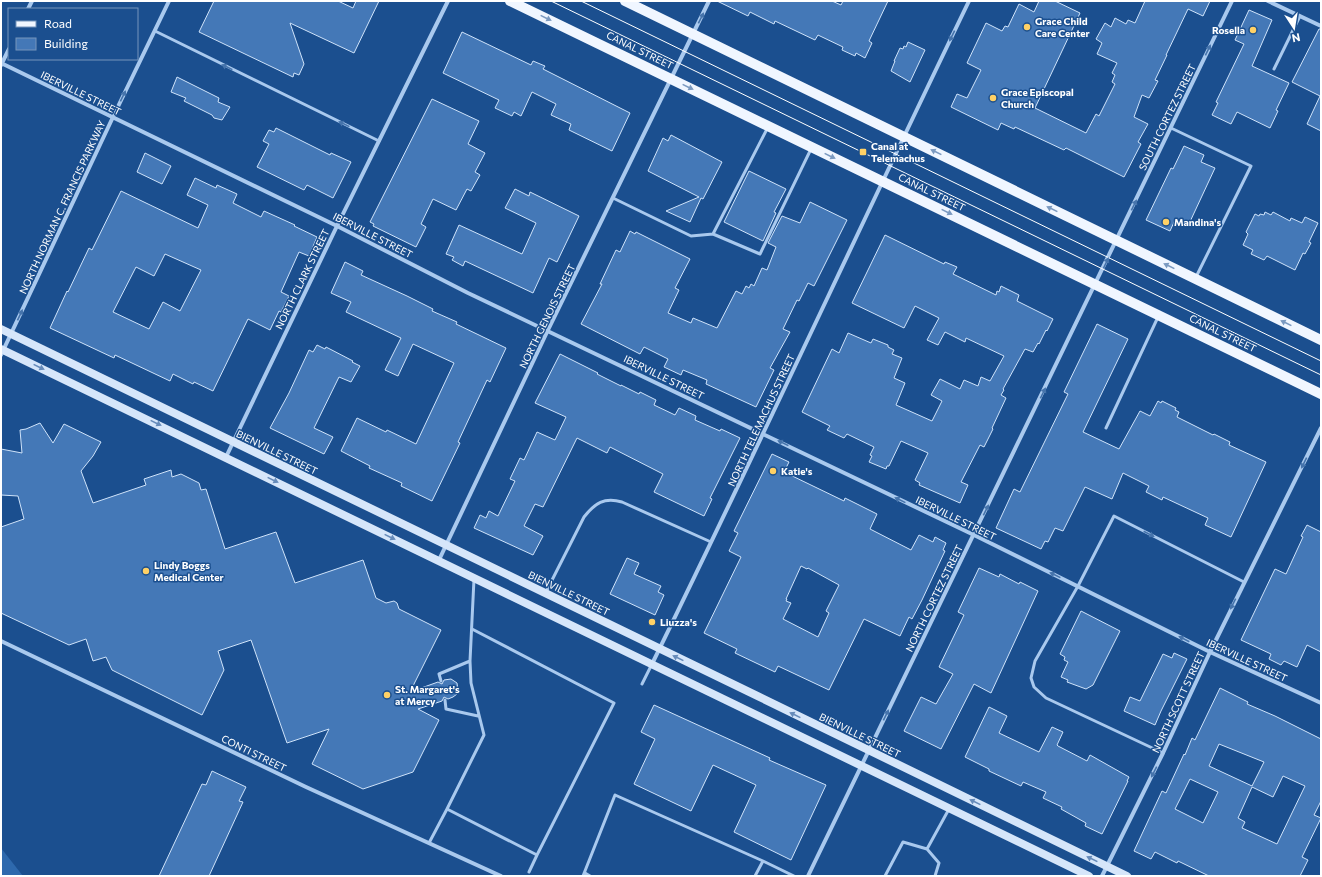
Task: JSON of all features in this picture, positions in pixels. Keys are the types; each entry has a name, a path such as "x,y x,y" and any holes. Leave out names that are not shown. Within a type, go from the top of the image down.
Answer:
{"main road":[{"name":"CANAL STREET","path":"510,1 1321,394"},
{"path":"625,1 1321,340"}],"street":[{"name":"NORTH NORMAN C. FRANCIS PARKWAY","path":"2,352 169,1"},
{"name":"NORTH CLARK STREET","path":"226,457 337,226 448,1"},
{"name":"NORTH GENOIS STREET","path":"438,560 548,330 710,1"},
{"name":"NORTH TELEMACHUS STREET","path":"652,664 763,434 903,136 969,1"},
{"name":"SOUTH CORTEZ STREET","path":"1096,284 1232,1"},
{"path":"1268,1 1321,26"},
{"path":"1,64 8,51"},
{"name":"IBERVILLE STREET","path":"1,64 337,226 468,292 974,535 1210,652 1321,703"},
{"name":"NORTH CORTEZ STREET","path":"808,876 1096,284"},
{"name":"BIENVILLE STREET","path":"1,330 446,544 1127,876"},
{"path":"2,352 226,457 1089,876"},
{"name":"NORTH SCOTT STREET","path":"1102,876 1163,753 1244,582 1321,428"},
{"name":"CONTI STREET","path":"1,641 306,787 501,876"}],"lane":[{"path":"1274,69 1300,16"},
{"path":"155,31 379,141"},
{"path":"713,234 769,126"},
{"path":"1171,128 1251,166 1195,279"},
{"path":"614,198 691,236 713,234 760,254 812,147"},
{"path":"1106,428 1158,315"},
{"path":"546,593 584,517 591,508 602,501 613,499 622,502 711,542"},
{"path":"1163,753 1046,698 1034,687 1031,678 1035,661 1078,586 1114,516 1244,582"},
{"path":"429,843 484,735 478,716 471,683 470,661 474,578"},
{"path":"472,630 614,703 536,855 529,872"},
{"path":"441,681 439,674 470,661"},
{"path":"642,684 652,664"},
{"path":"445,700 446,709 478,716"},
{"path":"590,876 584,875 615,795 763,860 794,876"},
{"path":"927,849 950,808"},
{"path":"447,809 536,855"},
{"path":"886,876 903,842 927,849 939,862 935,876"},
{"path":"755,876 763,860"}],"shaded area":[{"path":"1,848 23,876 1,876"}],"building":[{"path":"214,1 338,1 353,8 356,1 379,1 354,53 290,23 304,64 299,75 294,73 293,77 199,32"},
{"path":"717,1 832,1 841,5 843,1 888,1 869,41 872,43 865,58 856,53 855,56 842,50 843,47 818,35 815,40 775,21 774,24 750,12 748,16"},
{"path":"1039,1 1055,1 1080,13 1035,108 1086,133 1096,114 1099,116 1115,84 1112,82 1115,75 1112,73 1117,63 1097,54 1102,43 1096,39 1105,23 1111,27 1115,18 1126,24 1128,20 1135,23 1145,1 1210,1 1203,16 1188,9 1155,80 1158,81 1149,98 1142,95 1134,117 1148,124 1138,142 1141,144 1124,177 1066,148 1064,150 1015,127 1014,129 1001,123 998,130 951,107 957,94 967,98 981,70 967,63 986,23 1002,31 1005,26 1008,27 1019,4 1034,12"},
{"path":"1249,10 1272,20 1252,66 1289,83 1276,110 1278,111 1270,128 1237,112 1231,124 1212,115 1218,103 1216,102 1244,44 1235,40"},
{"path":"1319,29 1321,29 1321,131 1307,124 1320,96 1292,82"},
{"path":"462,32 531,65 533,61 545,66 543,69 630,113 612,151 569,130 571,124 551,115 556,104 532,92 521,116 514,112 512,116 495,108 499,100 443,73"},
{"path":"908,42 925,50 910,82 891,71 900,48 903,49 904,46 906,47"},
{"path":"177,77 219,98 218,102 230,107 222,120 214,118 212,115 184,101 186,98 171,92"},
{"path":"432,99 479,121 468,144 485,153 475,172 480,175 471,191 467,189 456,210 433,199 421,224 426,227 416,247 373,226 374,224 370,222"},
{"path":"276,128 330,155 331,153 351,162 333,198 307,185 304,190 257,167 269,144 263,141 269,130 274,132"},
{"path":"671,135 722,162 703,199 701,198 690,222 666,211 699,197 648,171 663,138 668,141"},
{"path":"1184,146 1204,155 1201,162 1215,168 1188,226 1175,220 1170,231 1146,220 1171,168 1173,169"},
{"path":"145,153 171,166 162,184 137,172"},
{"path":"749,171 786,189 774,212 776,213 763,241 724,222"},
{"path":"195,178 216,188 217,185 237,194 233,203 261,217 264,211 317,237 309,256 299,252 281,292 289,296 281,312 279,311 270,330 248,319 213,391 194,382 193,384 173,374 170,381 115,355 114,358 50,328 89,248 92,250 121,191 198,228 208,205 187,195","holes":["165,254 201,270 180,311 163,302 149,329 113,312 136,267 154,276"]},
{"path":"515,189 529,196 530,192 579,216 557,262 549,258 533,293 465,261 463,266 452,260 454,257 446,254 459,225 522,254 536,223 505,208"},
{"path":"810,202 847,220 814,286 808,283 799,301 797,300 783,329 790,332 770,368 774,370 756,407 706,384 707,380 683,370 681,375 664,367 668,359 644,347 640,354 581,324 602,284 600,284 616,250 620,252 630,231 635,234 636,232 690,259 675,288 679,290 668,313 691,323 693,318 717,328 736,291 742,294 746,286 749,288 751,284 754,286 762,268 767,270 776,247 768,243 782,216 800,223"},
{"path":"1265,212 1271,215 1273,212 1290,221 1291,218 1302,223 1305,217 1318,223 1309,242 1311,243 1305,254 1303,253 1295,270 1267,256 1264,260 1251,254 1253,250 1243,245 1248,234 1246,232 1255,214 1259,216 1260,214 1264,215"},
{"path":"885,235 944,264 945,262 957,267 953,274 996,295 1001,286 1019,295 1017,301 1053,319 1033,352 1025,349 1003,389 1004,390 1001,395 1006,398 992,428 993,429 984,447 980,445 961,482 968,485 960,503 919,485 920,483 915,480 928,453 901,441 889,466 887,466 886,469 869,462 872,456 870,455 874,447 847,434 844,438 827,430 830,426 802,412 832,349 839,353 848,333 871,343 873,339 888,345 888,347 894,350 892,354 902,358 894,378 905,383 896,405 932,421 942,401 931,395 940,379 960,389 964,380 978,386 981,377 990,381 1004,356 966,338 965,342 945,332 938,345 927,340 939,318 915,306 904,328 852,303"},
{"path":"345,262 363,271 361,275 433,309 432,311 457,322 456,324 506,348 490,382 487,380 458,442 460,443 432,501 401,486 402,483 369,468 370,466 341,451 357,418 416,444 454,363 413,344 398,376 385,370 401,338 346,312 351,302 331,293"},
{"path":"1097,324 1128,339 1083,432 1119,449 1140,411 1150,416 1158,401 1161,403 1162,401 1176,408 1175,410 1179,412 1177,417 1230,442 1229,445 1266,462 1231,537 1205,525 1208,518 1163,497 1162,500 1146,492 1149,486 1123,473 1112,499 1085,487 1063,531 1055,528 1048,542 1045,541 1041,549 996,528 1014,489 1020,492 1068,394 1064,392"},
{"path":"317,345 325,349 326,347 360,366 351,382 339,377 314,428 333,437 324,454 270,428 289,393 309,350 313,352"},
{"path":"560,354 621,386 639,394 640,392 656,400 654,405 675,415 679,408 696,416 695,420 720,431 721,429 740,438 710,498 712,499 704,516 654,492 663,474 610,447 607,453 577,438 543,507 535,504 524,526 543,536 533,555 474,528 480,515 486,518 489,511 498,516 515,481 510,479 520,458 524,460 537,432 555,440 566,417 535,403"},
{"name":"Lindy Boggs Medical Center","path":"40,423 53,443 64,424 101,442 93,456 81,471 93,503 146,485 144,479 171,470 172,477 181,474 199,483 201,490 206,489 225,549 276,532 295,583 363,560 376,598 386,603 394,601 397,603 399,609 441,630 410,692 438,682 442,684 444,680 451,679 457,683 458,690 457,694 453,697 448,699 444,697 442,701 418,709 439,720 413,772 363,789 312,764 329,729 287,743 251,640 218,651 224,670 202,715 112,670 106,657 93,661 86,639 69,645 1,613 1,527 24,519 18,496 1,495 1,449 22,453 20,430"},
{"path":"772,454 789,462 784,472 844,501 845,498 877,514 870,529 911,550 919,535 933,542 935,537 946,543 943,550 945,551 922,600 912,619 909,617 900,636 864,619 829,690 778,666 775,672 735,653 737,649 704,633 741,557 729,551 738,533 734,531","holes":["801,566 807,569 808,568 839,585 826,611 829,613 818,637 783,619 791,603 786,601 786,599"]},
{"path":"1307,525 1321,532 1321,652 1307,645 1297,667 1284,661 1281,665 1269,659 1271,654 1241,640 1275,569 1286,574"},
{"path":"627,558 639,563 634,574 661,586 658,592 664,595 655,615 610,594"},
{"path":"979,568 999,577 1000,574 1019,584 1020,582 1038,591 991,693 974,684 941,749 904,731 921,697 936,704 953,674 939,667 964,615 958,612"},
{"path":"1081,611 1120,631 1093,685 1086,689 1067,682 1068,680 1061,677 1068,662 1064,660 1065,657 1060,654"},
{"path":"1174,653 1187,659 1155,725 1124,711 1130,697 1140,701 1163,654 1172,658"},
{"path":"1220,688 1248,702 1247,704 1321,739 1321,801 1314,815 1321,818 1302,857 1308,860 1300,876 1209,876 1155,852 1151,859 1134,851 1162,791 1166,793 1192,738 1195,740","holes":["1219,744 1264,762 1252,786 1209,766","1283,776 1305,786 1277,844 1242,828 1245,822 1238,818 1252,787 1273,797","1190,779 1218,792 1203,823 1175,809"]},
{"path":"654,705 770,758 769,760 826,785 791,860 734,832 756,785 713,765 691,811 634,784 655,739 641,732"},
{"path":"989,707 1007,716 999,733 1039,752 1052,727 1063,732 1057,745 1058,746 1087,761 1090,755 1129,777 1102,834 1085,826 1086,823 1061,809 1062,807 1043,798 1046,792 1023,782 1021,786 989,771 989,769 965,757"},
{"path":"212,771 246,787 239,801 243,802 209,876 159,876 202,784 206,785"}],"tram line":[{"path":"551,1 1321,375"},
{"path":"581,1 1321,361"}],"place":[{"name":"Grace Child Care Center","path":"1027,27"},
{"name":"Rosella","path":"1253,30"},
{"name":"Grace Episcopal Church","path":"993,98"},
{"name":"Canal at Telemachus","path":"863,152"},
{"name":"Mandina's","path":"1166,222"},
{"name":"Katie's","path":"773,471"},
{"name":"Lindy Boggs Medical Center","path":"146,571"},
{"name":"Liuzza's","path":"652,622"},
{"name":"St. Margaret's at Mercy","path":"387,695"}]}
